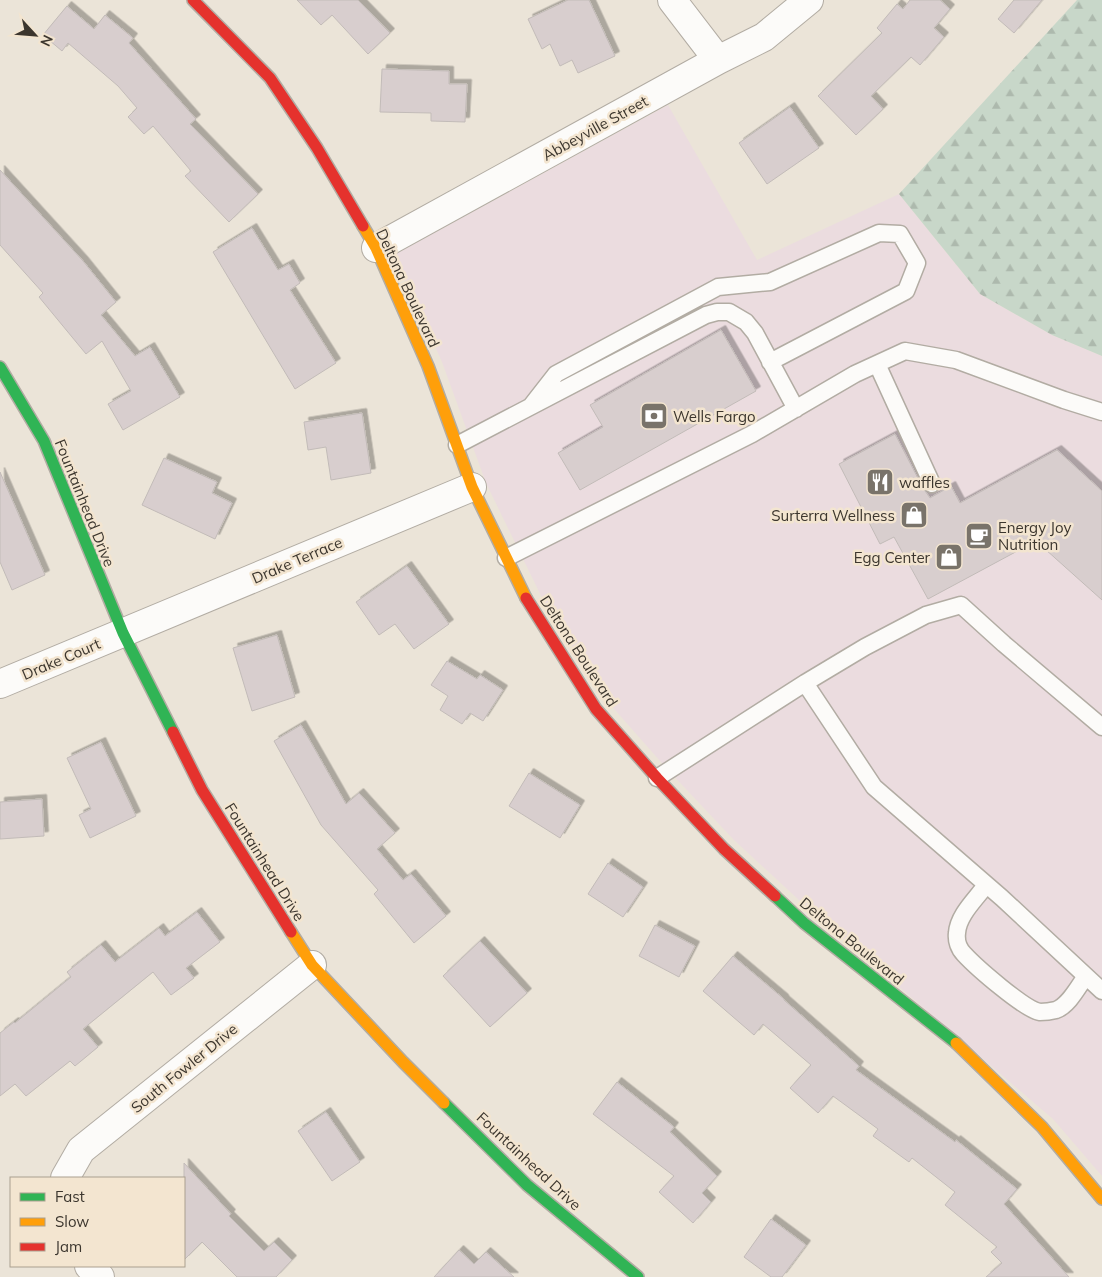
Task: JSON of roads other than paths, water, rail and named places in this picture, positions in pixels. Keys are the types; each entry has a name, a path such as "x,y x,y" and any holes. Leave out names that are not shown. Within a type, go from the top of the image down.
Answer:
{"street":[{"name":"Deltona Boulevard","path":"193,0 270,78 317,148 376,248 428,366 472,487 528,603 596,709 657,778 724,849 804,923 962,1048 1042,1127 1102,1199"},
{"path":"672,0 718,60"},
{"name":"Abbeyville Street","path":"376,248 718,60 764,38 809,0"},
{"name":"Fountainhead Drive","path":"0,367 44,441 123,633 202,790 312,965 403,1062 527,1185 638,1277"},
{"name":"Drake Terrace","path":"123,633 472,487"},
{"name":"Drake Court","path":"0,684 123,633"},
{"name":"South Fowler Drive","path":"65,1177 81,1150 312,965"},
{"path":"90,1267 100,1277"}],"lane":[{"path":"531,406 556,374 718,287 770,282 879,233 900,234 917,263 906,291 770,362"},
{"path":"457,445 706,315 718,312 729,312 746,322 755,334 796,409"},
{"path":"506,558 752,434 855,374 905,351 956,360 1054,397 1102,412"},
{"path":"877,364 932,484"},
{"path":"657,778 805,683 865,647 926,615 961,605 1102,727"},
{"path":"805,683 874,786 1102,991"},
{"path":"986,885 959,924 956,935 958,945 964,954 1000,987 1040,1012 1056,1010 1066,1004 1086,976"}],"place":[{"name":"Wells Fargo","path":"654,416"},
{"name":"waffles","path":"880,482"},
{"name":"Surterra Wellness","path":"914,515"},
{"name":"Energy Joy Nutrition","path":"979,536"},
{"name":"Egg Center","path":"949,557"}]}
